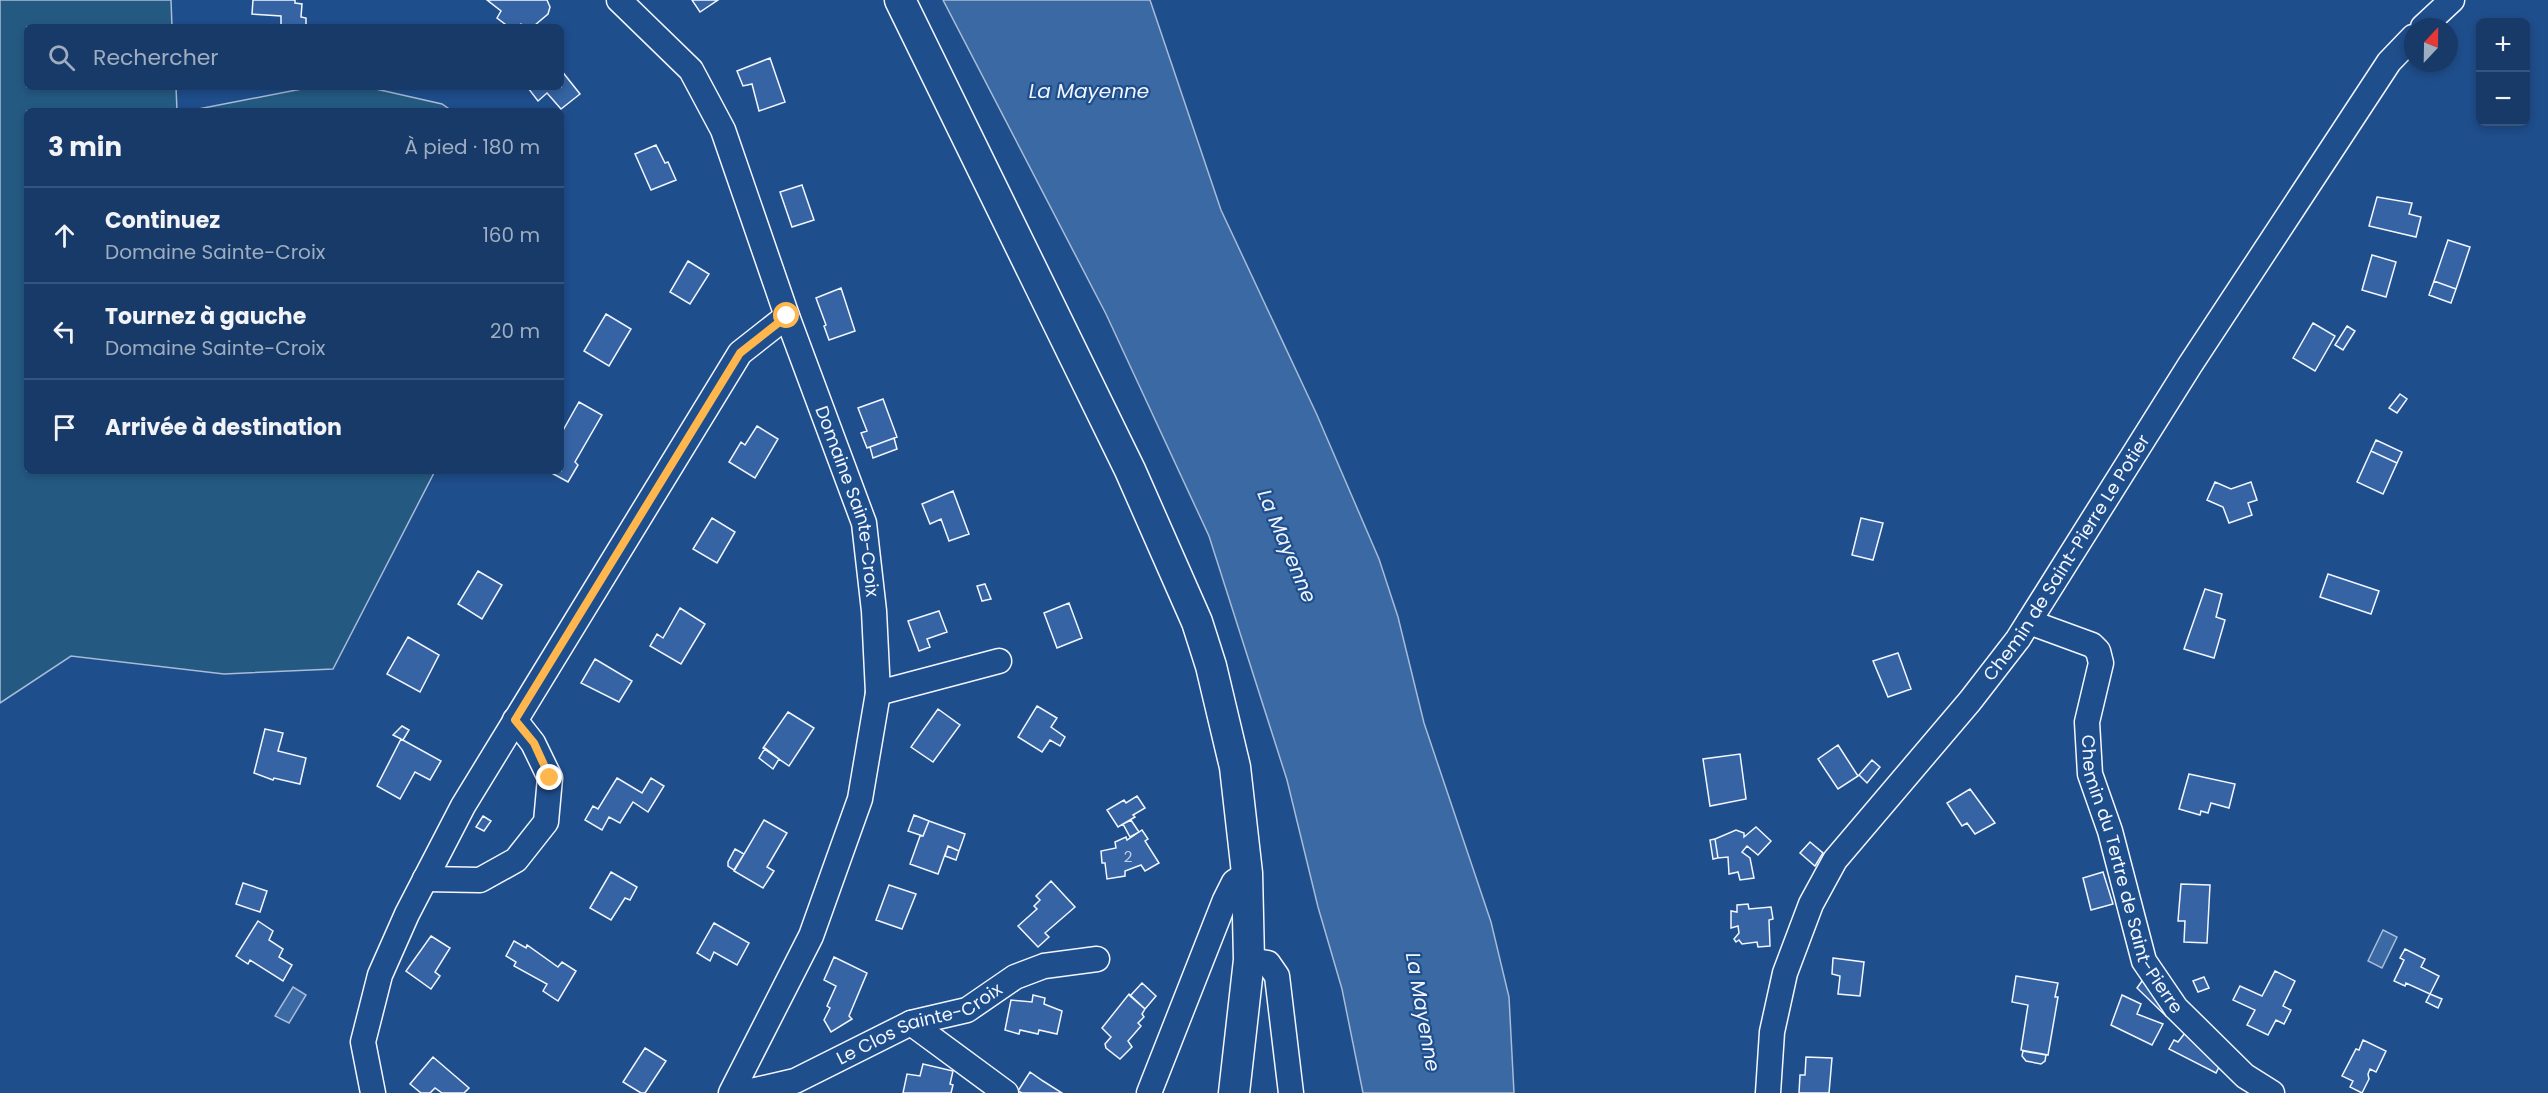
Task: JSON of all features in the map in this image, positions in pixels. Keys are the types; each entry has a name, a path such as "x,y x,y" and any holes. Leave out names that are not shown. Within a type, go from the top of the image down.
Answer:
{"main road":[{"path":"900,0 1130,470 1197,622 1227,724 1238,789 1247,873 1249,960 1234,1093"}],"street":[{"name":"Domaine Sainte-Croix","path":"619,0 691,70 723,130 787,316 864,523 874,611 878,693 860,799 811,936 731,1093"},
{"path":"2433,18 2452,0"},
{"name":"Chemin de Saint-Pierre Le Potier","path":"1768,1093 1772,1032 1785,973 1811,904 1835,860 1970,700 2029,622 2190,365 2388,62 2404,46"},
{"path":"373,1093 363,1042 380,975 425,879 464,806 515,720 740,353 787,316"},
{"name":"Chemin du Tertre de Saint-Pierre","path":"2029,622 2092,645 2098,651 2101,663 2086,722 2090,774 2110,831 2144,961 2176,1008 2245,1076 2272,1093"},
{"path":"878,693 999,661"},
{"path":"425,879 480,880 516,860 546,822 550,778 534,743 515,720"},
{"path":"1149,1093 1225,900 1234,882 1247,873"},
{"name":"Le Clos Sainte-Croix","path":"742,1093 795,1081 911,1023 967,1010 1015,976 1044,966 1097,959"},
{"path":"1249,960 1268,963 1277,976 1291,1093"},
{"path":"911,1023 1006,1093"}],"shaded area":[{"path":"0,0 171,0 172,24 24,24 24,90 176,90 177,108 24,108 24,474 433,474 333,669 224,674 71,656 0,703"},
{"path":"296,90 380,90 442,104 448,108 204,108"}],"water":[{"name":"La Mayenne","path":"943,0 1150,0 1221,210 1317,415 1379,559 1398,617 1424,723 1491,922 1509,997 1514,1093 1363,1093 1342,989 1318,907 1287,780 1209,536 1106,314"},
{"path":"2383,930 2397,937 2382,968 2368,961"},
{"path":"293,987 306,995 289,1023 275,1016"}],"building":[{"path":"253,0 295,0 295,3 302,4 301,17 306,18 306,24 281,24 281,16 252,14"},
{"path":"487,0 547,0 550,7 548,14 536,24 505,24 497,18 501,11"},
{"path":"692,0 718,0 700,12"},
{"path":"770,58 785,102 759,111 752,84 743,86 737,71"},
{"path":"564,74 580,94 562,108 547,93 538,101 530,90 564,90"},
{"path":"656,145 665,163 668,162 676,180 651,190 635,154"},
{"path":"802,185 814,220 792,227 780,192"},
{"path":"2377,197 2412,203 2409,214 2421,217 2416,237 2369,226"},
{"path":"2448,240 2470,247 2456,289 2434,281"},
{"path":"2372,255 2396,262 2386,297 2362,290"},
{"path":"688,261 709,274 690,304 670,292"},
{"path":"2434,281 2456,289 2451,303 2429,295"},
{"path":"841,288 855,331 829,340 816,298"},
{"path":"606,314 631,329 609,366 584,351"},
{"path":"2313,323 2335,336 2315,371 2293,358"},
{"path":"2347,326 2355,331 2343,350 2335,345"},
{"path":"2400,394 2407,399 2397,413 2389,408"},
{"path":"883,399 897,437 867,448 861,433 867,431 858,408"},
{"path":"579,402 602,415 575,462 578,465 568,482 553,474 564,474 564,429"},
{"path":"757,426 778,439 755,478 729,462 741,442 745,445"},
{"path":"894,438 897,449 873,458 870,447"},
{"path":"2376,440 2402,452 2397,463 2371,451"},
{"path":"2371,451 2397,463 2383,494 2357,482"},
{"path":"2215,482 2231,489 2251,482 2257,500 2248,503 2252,515 2229,523 2223,507 2207,500"},
{"path":"953,491 969,534 949,541 941,519 930,524 922,504"},
{"path":"712,518 735,532 717,563 693,549"},
{"path":"1861,518 1883,523 1873,560 1852,555"},
{"path":"478,571 502,585 482,619 458,604"},
{"path":"2328,574 2379,591 2371,614 2320,597"},
{"path":"985,584 991,599 982,601 977,586"},
{"path":"2205,589 2222,594 2216,617 2225,620 2214,658 2184,649"},
{"path":"1069,603 1082,638 1057,648 1044,613"},
{"path":"680,608 705,624 681,664 650,646 657,634 663,638"},
{"path":"939,611 947,632 927,639 930,647 919,651 908,621"},
{"path":"408,637 439,655 420,692 387,674"},
{"path":"1898,653 1911,689 1888,697 1873,661"},
{"path":"595,659 632,681 619,702 581,683"},
{"path":"1037,706 1057,718 1051,727 1065,737 1060,746 1050,740 1042,752 1018,737"},
{"path":"938,709 960,725 933,762 911,747"},
{"path":"788,712 814,728 789,766 763,748"},
{"path":"402,726 409,730 403,740 393,735"},
{"path":"265,729 283,733 278,751 306,758 300,784 274,778 273,780 254,773"},
{"path":"401,739 441,761 430,780 415,772 400,799 377,786"},
{"path":"1838,745 1858,776 1838,789 1818,759"},
{"path":"765,748 779,759 773,769 759,758"},
{"path":"1740,754 1746,799 1710,806 1703,759"},
{"path":"1872,760 1880,767 1867,783 1859,775"},
{"path":"2189,774 2235,784 2229,808 2211,803 2208,813 2201,811 2200,815 2179,809"},
{"path":"617,778 642,793 651,778 664,786 648,812 633,802 620,823 609,817 602,830 585,820 593,806 598,809"},
{"path":"1970,789 1995,823 1975,834 1967,823 1962,826 1947,803"},
{"path":"1137,796 1145,808 1118,827 1107,810 1124,800 1126,803"},
{"path":"914,815 929,821 923,836 908,831"},
{"path":"483,816 491,821 484,831 476,827"},
{"path":"764,820 787,833 767,867 774,871 763,888 734,871"},
{"path":"1131,820 1139,832 1130,837 1123,824"},
{"path":"929,821 965,834 959,851 948,846 938,874 910,864 920,836 923,836"},
{"path":"1756,827 1771,841 1758,855 1747,846 1742,852 1750,858 1754,878 1740,880 1738,872 1729,874 1728,857 1718,858 1715,839 1736,830 1744,833 1744,837"},
{"path":"1142,830 1148,839 1145,841 1159,863 1145,871 1141,865 1125,871 1125,876 1107,879 1101,851 1116,848 1115,842 1126,837 1127,840"},
{"path":"1715,839 1718,858 1713,859 1710,840"},
{"path":"1810,842 1823,853 1815,866 1800,853"},
{"path":"948,846 959,851 956,860 945,856"},
{"path":"735,849 744,854 734,870 728,866 728,862"},
{"path":"611,872 637,887 630,900 625,898 611,920 590,908"},
{"path":"2103,872 2113,904 2091,910 2083,878"},
{"path":"1051,881 1075,907 1045,933 1049,937 1038,947 1018,926 1037,909 1034,906 1040,900 1036,896"},
{"path":"243,883 267,891 260,912 236,904"},
{"path":"2181,884 2210,885 2207,943 2184,942 2185,921 2178,921"},
{"path":"889,885 916,894 902,929 876,920"},
{"path":"1748,904 1749,909 1771,907 1773,919 1769,920 1770,946 1758,947 1757,942 1742,944 1739,940 1736,942 1734,939 1739,933 1738,926 1731,928 1731,911 1737,912 1737,905"},
{"path":"258,921 273,931 269,940 283,949 279,957 292,965 283,981 250,960 248,964 236,956"},
{"path":"714,923 749,943 737,965 714,952 710,961 697,953"},
{"path":"431,936 450,948 435,972 440,976 431,989 406,971"},
{"path":"514,941 526,948 527,945 558,967 562,962 576,971 558,1001 543,991 547,984 514,966 516,962 506,956"},
{"path":"2405,949 2425,959 2421,967 2439,976 2430,994 2406,983 2405,986 2394,981 2404,960 2400,958"},
{"path":"834,957 867,973 849,1016 852,1019 831,1032 824,1020 830,1008 827,1006 836,986 824,980"},
{"path":"1833,958 1864,962 1860,996 1838,994 1840,976 1832,974"},
{"path":"2275,971 2295,981 2283,1006 2291,1010 2284,1024 2276,1020 2268,1035 2247,1025 2255,1010 2233,1000 2240,986 2262,996"},
{"path":"2016,976 2058,983 2055,997 2058,997 2048,1055 2021,1050 2028,1005 2012,1002"},
{"path":"2145,977 2171,1005 2166,1016 2137,988"},
{"path":"2204,977 2209,988 2198,992 2193,981"},
{"path":"1142,983 1156,996 1145,1009 1130,996"},
{"path":"1129,994 1145,1009 1142,1014 1144,1017 1138,1023 1141,1026 1128,1041 1132,1047 1120,1059 1106,1048 1105,1044 1111,1037 1102,1028"},
{"path":"2430,994 2442,999 2438,1008 2426,1002"},
{"path":"1033,995 1045,998 1044,1004 1062,1011 1057,1034 1039,1030 1038,1034 1020,1030 1019,1034 1005,1030 1011,1000 1032,1002"},
{"path":"2122,995 2141,1004 2137,1014 2163,1024 2152,1045 2111,1025"},
{"path":"2185,1033 2197,1040 2196,1045 2210,1052 2221,1063 2216,1073 2169,1049 2174,1040 2178,1042"},
{"path":"2363,1040 2386,1051 2376,1072 2370,1069 2369,1079 2362,1093 2350,1087 2353,1081 2342,1076"},
{"path":"645,1048 666,1061 645,1093 641,1093 623,1082"},
{"path":"2023,1051 2046,1055 2045,1061 2041,1064 2026,1061 2022,1056"},
{"path":"433,1057 469,1088 464,1093 442,1093 435,1088 430,1093 421,1093 410,1084"},
{"path":"1806,1057 1832,1058 1829,1093 1799,1093 1800,1075 1805,1075"},
{"path":"923,1064 953,1071 950,1084 953,1085 951,1093 903,1093 907,1074 920,1076"},
{"path":"1030,1072 1062,1093 1022,1093 1018,1091"}],"route":[{"path":"550,778 534,743 515,720 740,353 787,316"}]}
